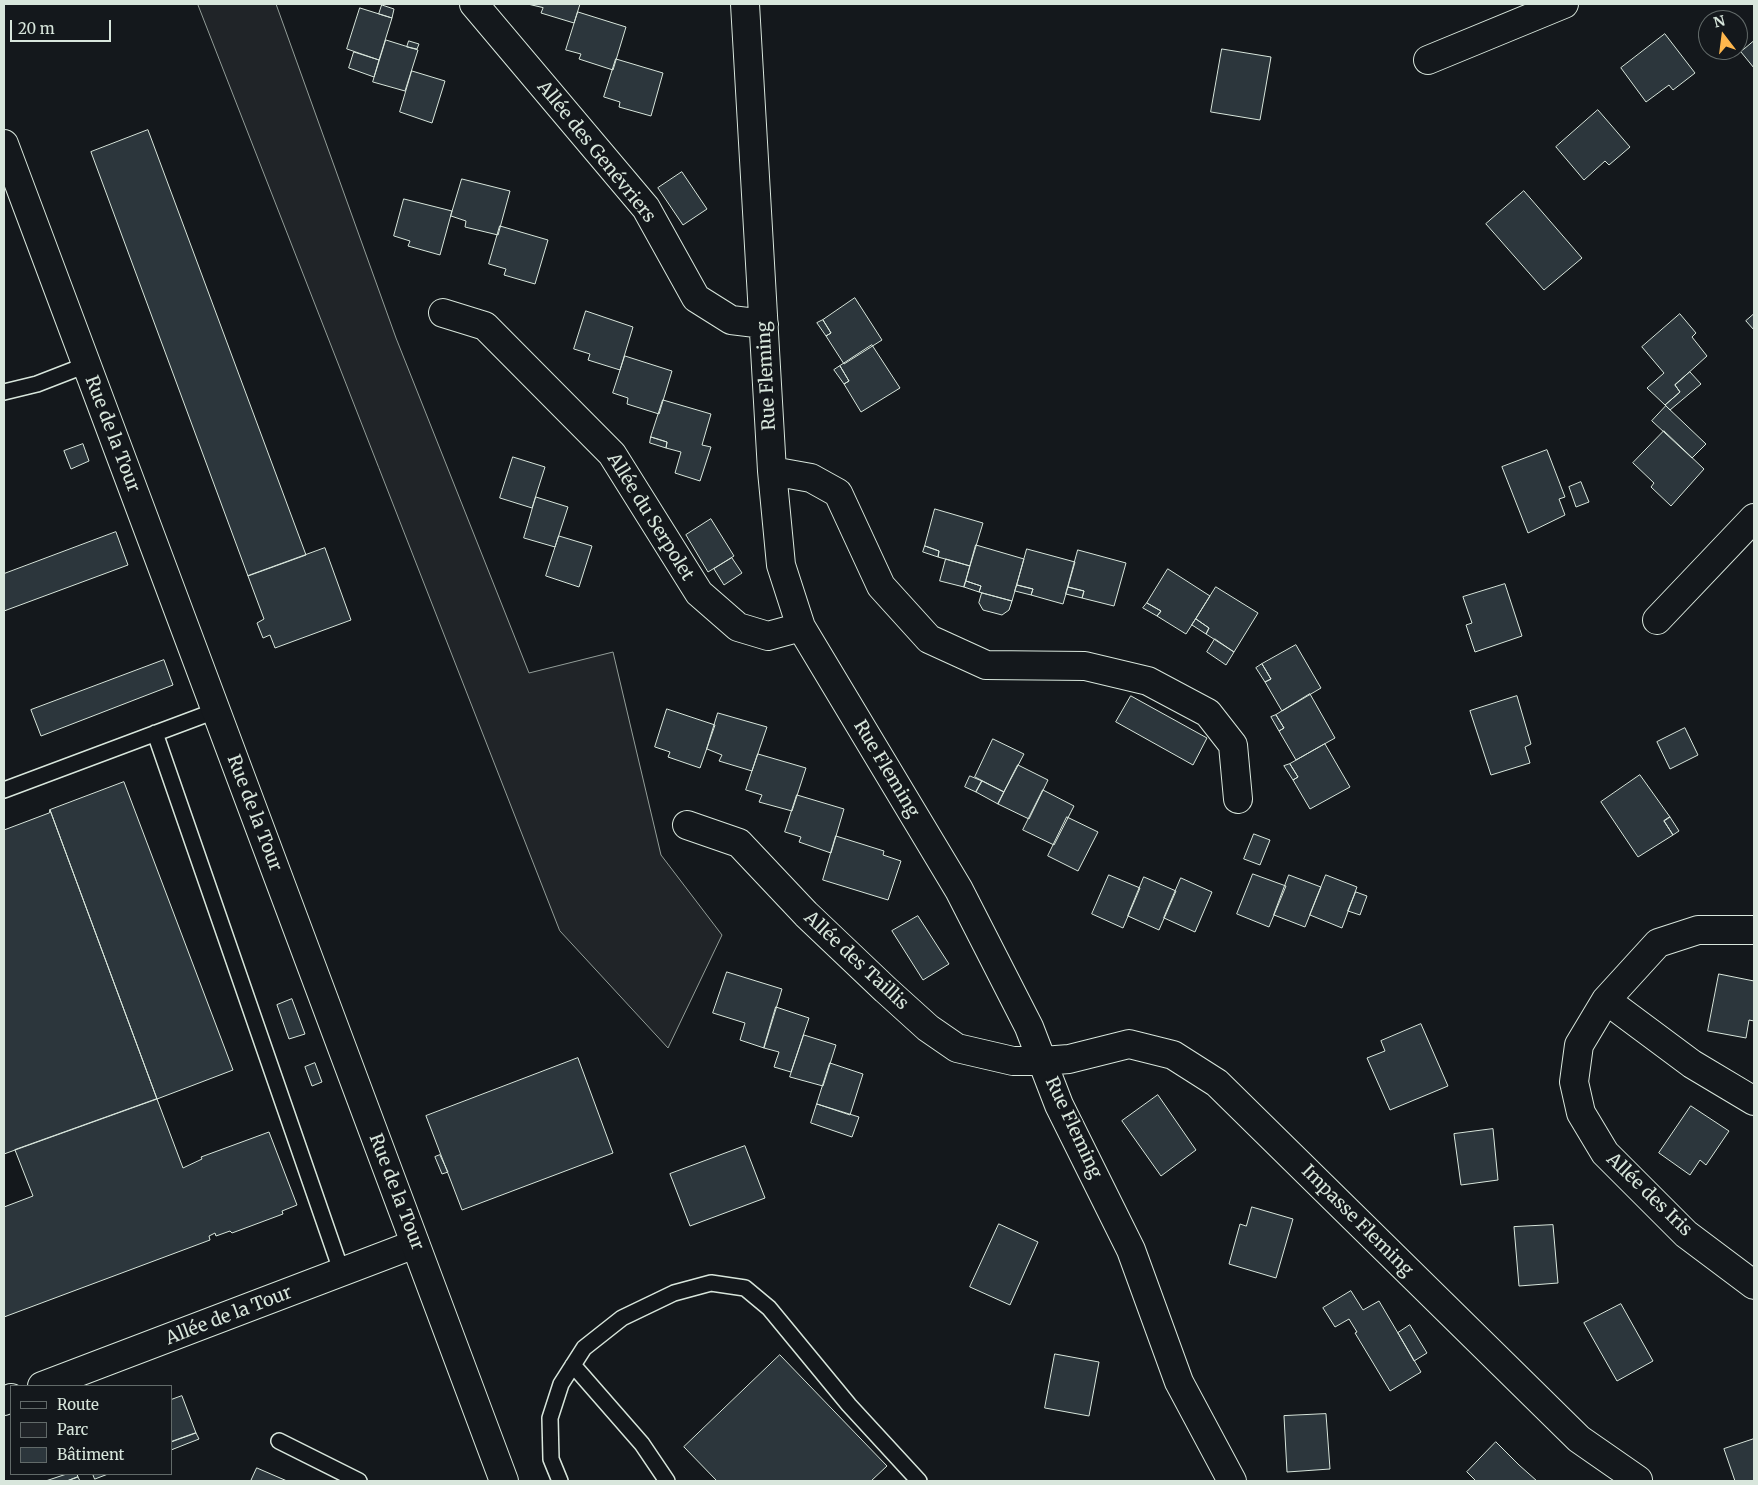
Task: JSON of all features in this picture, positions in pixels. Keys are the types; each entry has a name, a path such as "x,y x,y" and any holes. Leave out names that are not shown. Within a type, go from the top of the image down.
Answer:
{"street":[{"name":"Allée des Genévriers","path":"474,4 646,208 696,298 731,320 764,324"},
{"name":"Rue Fleming","path":"745,4 772,471 781,565 801,627 959,890 1029,1026 1059,1105 1131,1250 1179,1382 1232,1481"},
{"path":"1428,60 1564,4"},
{"name":"Rue de la Tour","path":"4,144 504,1481"},
{"name":"Allée du Serpolet","path":"443,313 484,326 612,454 698,593 738,627 768,636 801,627"},
{"path":"772,471 811,478 838,493 881,586 929,639 986,665 1085,666 1148,681 1208,713 1232,746 1238,798"},
{"path":"1657,620 1754,518"},
{"name":"Allée des Taillis","path":"687,825 739,843 806,914 886,990 928,1028 957,1048 1013,1061 1043,1061"},
{"name":"Allée des Iris","path":"1754,930 1698,930 1658,943 1606,1000 1579,1045 1574,1082 1582,1113 1604,1153 1686,1234 1754,1286"},
{"path":"1606,1000 1692,1064 1754,1101"},
{"name":"Impasse Fleming","path":"1043,1061 1069,1059 1129,1044 1173,1055 1217,1083 1578,1439 1638,1480"},
{"name":"Allée de la Tour","path":"45,1385 415,1244"}],"lane":[{"path":"4,392 37,384 86,365"},
{"path":"4,790 216,711"},
{"path":"155,733 342,1273"},
{"path":"560,1481 551,1459 550,1418 561,1384 584,1348 622,1318 674,1293 711,1283 745,1288 769,1308 849,1405 919,1481"},
{"path":"573,1365 642,1444 667,1481"},
{"path":"279,1441 358,1481"}],"green space":[{"path":"198,4 276,4 396,338 529,673 613,652 661,855 722,935 668,1048 560,931"}],"building":[{"path":"528,4 580,4 574,23 541,13 543,8"},
{"path":"382,5 394,9 392,18 379,14"},
{"path":"360,8 392,18 379,60 347,49"},
{"path":"578,12 626,27 613,70 579,59 581,54 566,50"},
{"path":"1665,34 1695,73 1673,90 1669,85 1646,102 1621,68"},
{"path":"386,40 418,50 405,91 373,82"},
{"path":"409,41 419,44 417,49 407,47"},
{"path":"1754,41 1754,68 1748,60 1748,46"},
{"path":"1222,49 1271,57 1260,120 1211,112"},
{"path":"354,52 379,60 374,77 349,68"},
{"path":"616,59 663,73 651,116 619,107 620,102 604,97"},
{"path":"412,71 445,81 432,123 400,112"},
{"path":"1598,110 1630,147 1609,165 1605,161 1584,180 1556,147"},
{"path":"148,130 306,555 248,576 91,152"},
{"path":"682,172 707,209 683,225 658,188"},
{"path":"462,179 510,191 498,235 465,227 466,221 451,216"},
{"path":"1524,191 1582,258 1544,290 1486,224"},
{"path":"404,199 452,211 440,255 408,246 410,241 394,236"},
{"path":"500,226 548,240 535,284 504,275 506,269 489,264"},
{"path":"855,298 882,340 844,364 826,336 831,333 823,320"},
{"path":"586,311 633,327 620,370 588,360 590,354 574,349"},
{"path":"1680,314 1696,333 1692,337 1707,356 1675,385 1680,392 1665,405 1647,388 1664,373 1642,347"},
{"path":"1754,314 1754,330 1746,321"},
{"path":"823,320 831,333 826,336 817,323"},
{"path":"872,345 900,388 861,412 844,384 849,381 840,366"},
{"path":"625,356 672,371 659,414 627,404 628,398 613,393"},
{"path":"840,366 849,381 844,384 834,370"},
{"path":"1690,372 1701,384 1670,410 1665,405 1680,392 1675,385"},
{"path":"663,400 711,414 702,445 711,447 700,481 675,473 681,452 666,448 667,442 651,437"},
{"path":"1666,406 1706,444 1692,458 1652,421"},
{"path":"1664,431 1704,469 1671,506 1651,487 1654,483 1633,463"},
{"path":"651,437 667,442 666,448 650,443"},
{"path":"83,444 89,461 71,469 64,451"},
{"path":"1547,450 1565,497 1559,499 1565,515 1528,533 1502,467"},
{"path":"513,457 545,467 532,508 500,498"},
{"path":"1581,482 1589,502 1576,507 1569,487"},
{"path":"536,497 568,507 555,547 524,538"},
{"path":"935,509 983,523 970,566 938,557 939,551 925,546"},
{"path":"711,519 734,556 708,572 686,535"},
{"path":"116,532 128,565 4,611 4,574"},
{"path":"559,536 592,546 579,587 546,576"},
{"path":"976,545 1024,559 1012,601 979,592 981,586 966,581"},
{"path":"925,546 939,551 938,557 923,552"},
{"path":"325,548 351,620 275,648 270,635 263,638 257,623 264,619 248,576"},
{"path":"1027,549 1075,562 1063,604 1031,595 1033,589 1017,585"},
{"path":"1078,550 1126,563 1114,606 1082,598 1084,591 1068,587"},
{"path":"732,558 742,573 724,585 714,569"},
{"path":"946,559 970,566 964,587 940,581"},
{"path":"1168,569 1210,596 1186,634 1157,616 1161,611 1147,603"},
{"path":"966,581 981,586 979,592 964,587"},
{"path":"1505,584 1522,636 1475,652 1466,625 1472,623 1463,597"},
{"path":"1017,585 1033,589 1031,595 1015,591"},
{"path":"1068,587 1084,591 1082,598 1066,594"},
{"path":"1216,587 1258,613 1234,652 1206,634 1209,628 1196,619"},
{"path":"982,593 1012,601 1009,610 1002,615 983,610 979,603"},
{"path":"1147,603 1161,611 1157,616 1143,608"},
{"path":"1196,619 1209,628 1206,634 1192,625"},
{"path":"1215,639 1234,652 1226,665 1207,652"},
{"path":"1296,645 1321,688 1282,711 1265,682 1271,679 1262,664"},
{"path":"164,660 173,685 41,736 31,710"},
{"path":"1262,664 1271,679 1265,682 1256,668"},
{"path":"1310,694 1335,738 1296,760 1279,731 1284,728 1276,715"},
{"path":"1131,696 1207,738 1193,765 1116,722"},
{"path":"1517,696 1531,744 1525,747 1530,763 1491,775 1470,711"},
{"path":"667,709 715,725 700,768 668,757 670,752 655,747"},
{"path":"718,713 767,727 752,771 719,761 722,755 707,749"},
{"path":"1276,715 1284,728 1279,731 1271,717"},
{"path":"1685,728 1698,755 1670,769 1657,742"},
{"path":"993,739 1024,754 1004,792 975,777"},
{"path":"1325,744 1350,787 1310,809 1293,780 1298,777 1290,764"},
{"path":"758,754 806,768 792,811 759,802 762,795 746,790"},
{"path":"1290,764 1298,777 1293,780 1284,766"},
{"path":"1018,765 1048,780 1029,819 998,804"},
{"path":"1640,775 1670,817 1664,821 1673,835 1638,857 1601,802"},
{"path":"970,776 982,781 976,792 965,787"},
{"path":"982,781 1004,792 998,804 976,792"},
{"path":"124,782 233,1070 157,1099 50,810"},
{"path":"1043,790 1074,806 1054,845 1023,830"},
{"path":"797,795 844,809 831,853 799,842 801,837 785,832"},
{"path":"50,810 157,1099 4,1154 4,830 49,813"},
{"path":"1067,817 1098,832 1078,871 1048,856"},
{"path":"1670,817 1679,831 1673,835 1664,821"},
{"path":"1254,834 1270,840 1260,865 1244,859"},
{"path":"836,836 884,851 883,855 901,861 888,900 823,880"},
{"path":"1253,874 1286,886 1269,927 1237,914"},
{"path":"1109,875 1140,888 1123,928 1092,914"},
{"path":"1289,875 1321,887 1305,927 1274,915"},
{"path":"1326,875 1357,887 1342,928 1310,915"},
{"path":"1144,877 1176,891 1159,930 1128,916"},
{"path":"1181,878 1212,892 1195,932 1164,918"},
{"path":"1356,892 1367,896 1360,915 1348,911"},
{"path":"918,916 949,964 923,980 892,931"},
{"path":"727,972 782,989 764,1048 740,1040 745,1023 713,1013"},
{"path":"1719,974 1754,981 1754,1021 1749,1020 1746,1038 1708,1031"},
{"path":"292,999 305,1034 289,1039 277,1005"},
{"path":"776,1007 809,1018 791,1072 774,1067 779,1052 764,1048"},
{"path":"1421,1024 1448,1086 1390,1110 1367,1058 1385,1051 1381,1041"},
{"path":"804,1035 836,1045 823,1086 790,1077"},
{"path":"578,1058 613,1153 462,1210 426,1116"},
{"path":"315,1063 322,1082 312,1086 305,1067"},
{"path":"830,1063 863,1074 850,1115 817,1104"},
{"path":"1158,1095 1196,1150 1161,1176 1122,1121"},
{"path":"157,1099 183,1168 202,1159 201,1157 269,1132 297,1205 282,1211 283,1214 232,1233 230,1231 216,1236 215,1233 209,1236 210,1240 4,1317 4,1207 33,1196 15,1150"},
{"path":"817,1104 859,1117 852,1137 811,1123"},
{"path":"1691,1106 1729,1131 1706,1165 1700,1160 1690,1175 1659,1153"},
{"path":"1493,1129 1498,1180 1461,1185 1454,1134"},
{"path":"745,1146 765,1198 690,1226 670,1174"},
{"path":"440,1155 448,1172 442,1174 435,1157"},
{"path":"1252,1207 1293,1219 1276,1278 1229,1264 1240,1224 1246,1226"},
{"path":"999,1224 1038,1242 1010,1305 970,1287"},
{"path":"1553,1225 1558,1283 1519,1286 1514,1227"},
{"path":"1351,1291 1363,1310 1379,1301 1421,1372 1390,1391 1355,1333 1357,1332 1349,1319 1335,1327 1323,1308"},
{"path":"1621,1304 1653,1361 1617,1381 1584,1323"},
{"path":"1410,1325 1427,1353 1414,1361 1398,1333"},
{"path":"1055,1354 1099,1362 1089,1416 1045,1408"},
{"path":"780,1355 887,1466 871,1481 717,1481 684,1447"},
{"path":"182,1396 196,1433 172,1442 172,1400"},
{"path":"1326,1414 1330,1469 1287,1472 1284,1416"},
{"path":"196,1433 199,1439 172,1450 172,1442"},
{"path":"1754,1439 1754,1481 1735,1481 1724,1449"},
{"path":"1496,1442 1537,1481 1476,1481 1467,1472"},
{"path":"257,1468 287,1481 251,1481"},
{"path":"64,1475 77,1475 78,1477 67,1481 46,1481"},
{"path":"93,1475 105,1475 95,1479"},
{"path":"78,1477 80,1481 67,1481"}]}
